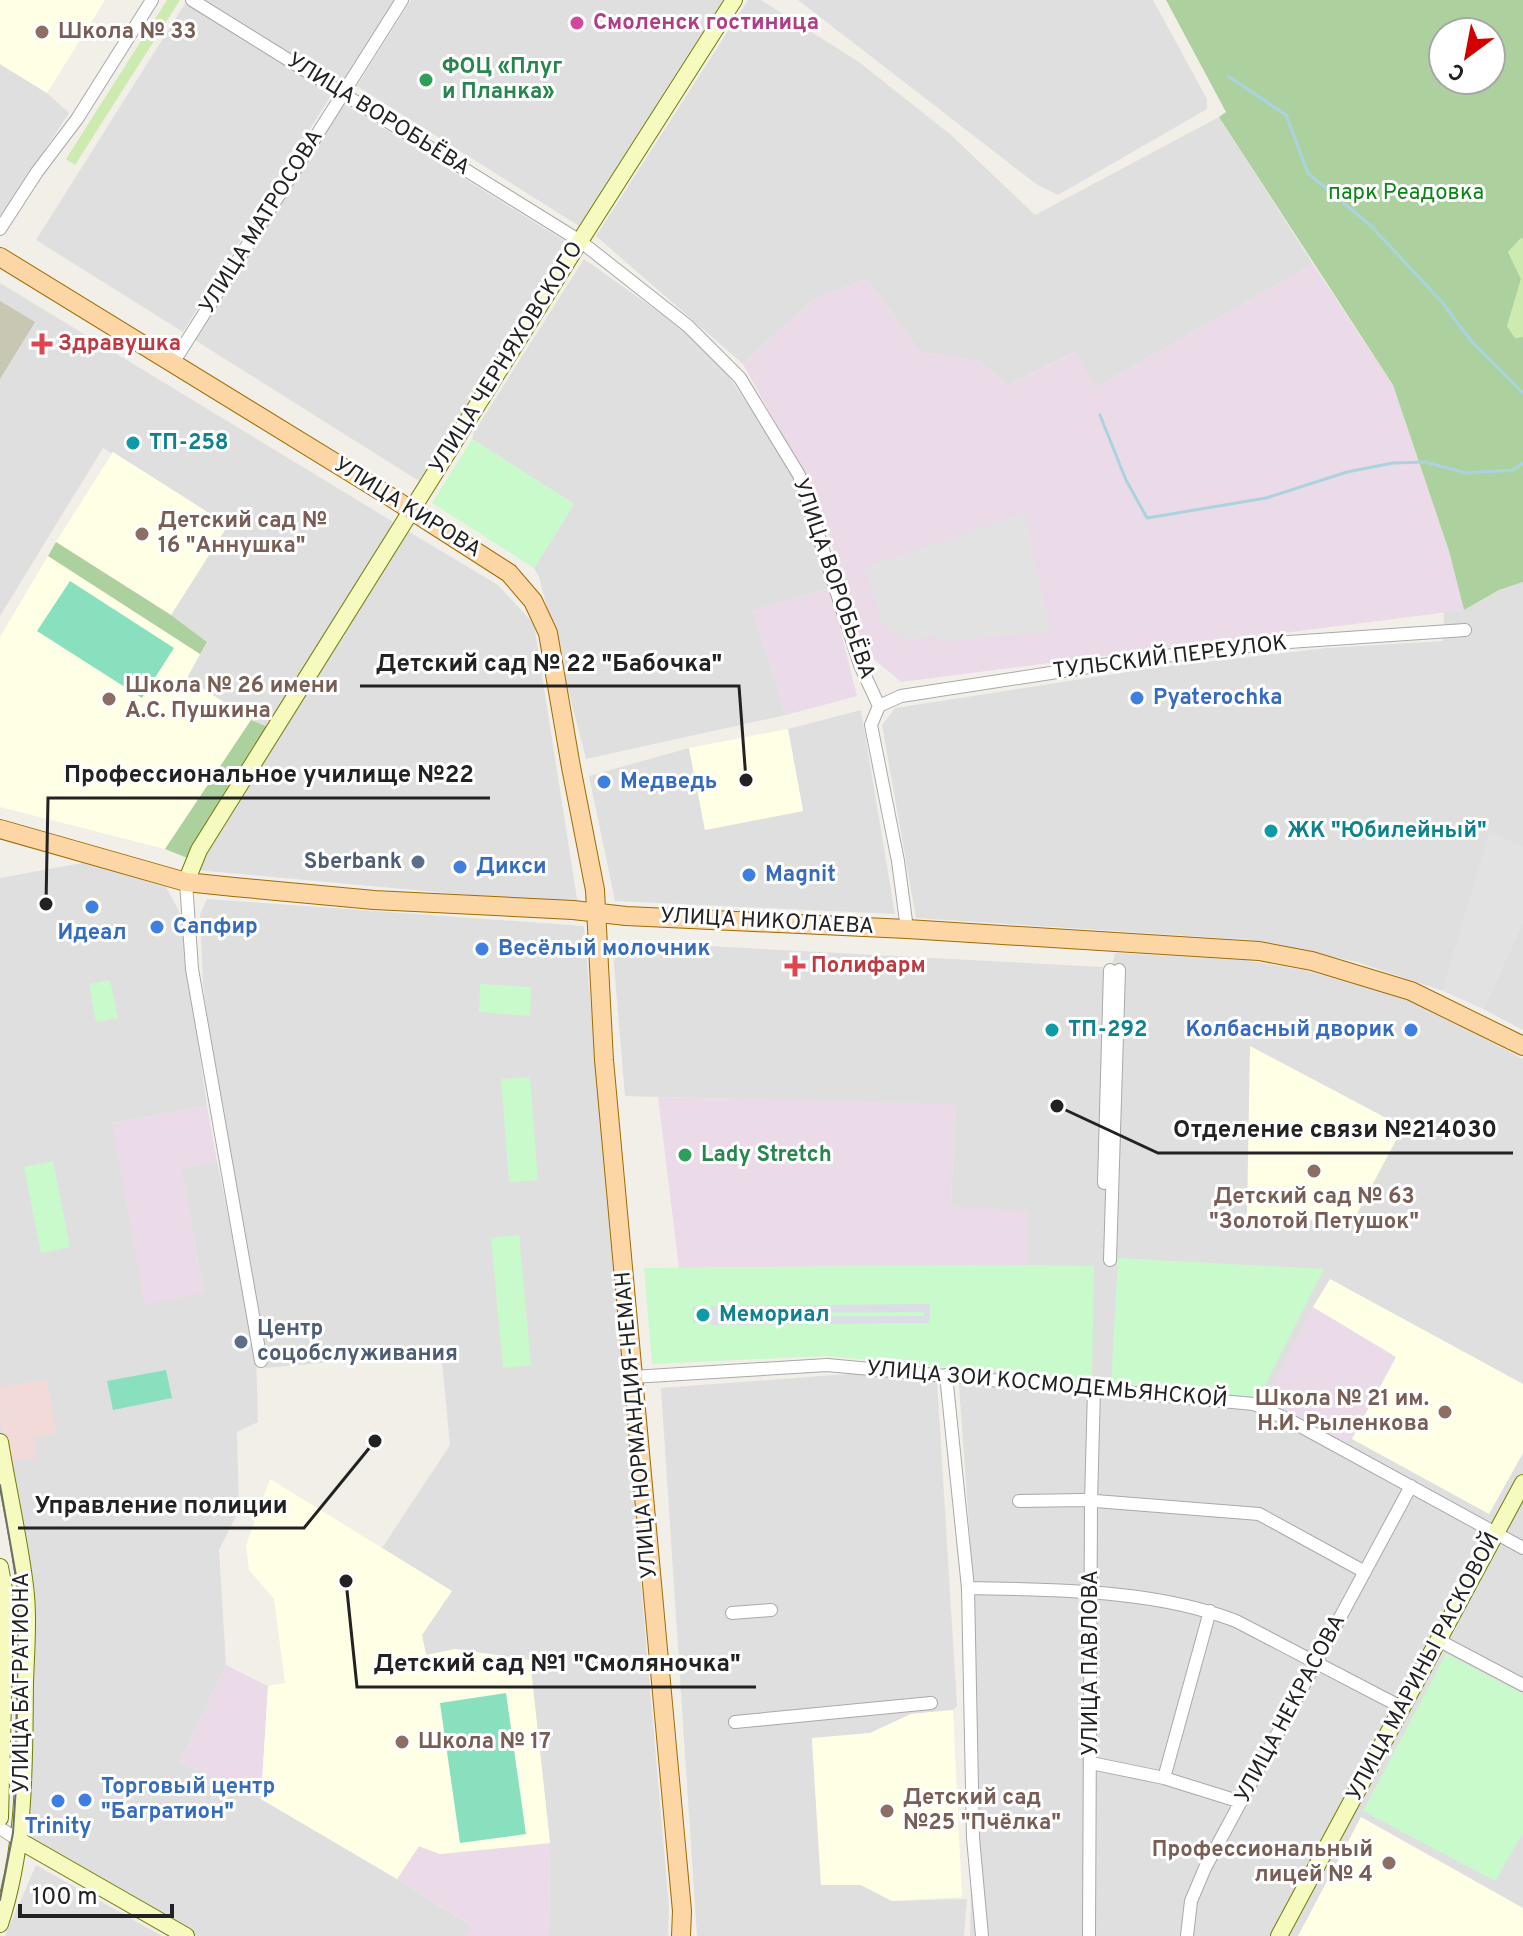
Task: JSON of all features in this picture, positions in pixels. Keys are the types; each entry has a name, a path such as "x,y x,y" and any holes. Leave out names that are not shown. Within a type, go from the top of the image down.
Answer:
{"main road":[{"name":"УЛИЦА КИРОВА","path":"0,257 509,573 533,601 548,633 597,913"},
{"name":"УЛИЦА НИКОЛАЕВА","path":"0,829 186,882 374,900 1226,948 1312,961 1420,995 1523,1046"},
{"name":"УЛИЦА НОРМАНДИЯ-НЕМАН","path":"597,913 604,1060 670,1770 682,1911 681,1936"}],"street":[{"path":"0,229 77,119 152,0"},
{"name":"УЛИЦА ВОРОБЬЁВА","path":"192,0 580,241 688,326 740,378 799,475 860,665 879,706 871,725 898,861 907,929"},
{"name":"УЛИЦА МАТРОСОВА","path":"173,363 402,0"},
{"name":"УЛИЦА ЧЕРНЯХОВСКОГО","path":"186,882 199,850 734,0"},
{"name":"ТУЛЬСКИЙ ПЕРЕУЛОК","path":"879,706 901,696 1148,658 1274,643 1465,630"},
{"path":"186,882 192,969 261,1361"},
{"path":"1106,1260 1114,970"},
{"name":"УЛИЦА ЗОИ КОСМОДЕМЬЯНСКОЙ","path":"632,1377 827,1365 1254,1404 1291,1421 1523,1548"},
{"path":"946,1375 968,1588 973,1838 982,1936"},
{"name":"УЛИЦА ПАВЛОВА","path":"1089,1936 1094,1389"},
{"name":"УЛИЦА БАГРАТИОНА","path":"0,1442 26,1588 24,1788 20,1841 0,1924"},
{"name":"УЛИЦА МАРИНЫ РАСКОВОЙ","path":"1279,1936 1523,1483"},
{"name":"УЛИЦА НЕКРАСОВА","path":"1187,1936 1191,1901 1205,1868 1411,1486"},
{"path":"1019,1501 1091,1502 1259,1514 1365,1572"},
{"name":"УЛИЦА БАГРАТИОНА","path":"0,1567 5,1624 0,1818"},
{"path":"968,1588 1091,1591 1210,1611 1236,1621 1403,1708"},
{"path":"732,1613 771,1610"},
{"path":"1164,1778 1210,1611"},
{"path":"1438,1640 1523,1685"},
{"path":"735,1722 931,1703"},
{"path":"1091,1763 1164,1778 1241,1802"},
{"path":"0,1828 186,1936"}],"shaded area":[{"name":"Школа № 33","path":"0,0 105,0 47,93 0,64"},
{"path":"199,0 395,0 340,86"},
{"path":"411,0 723,0 579,226 357,86"},
{"path":"748,0 761,0 859,62 951,135 1035,215 1219,117 1313,264 1095,388 1074,352 1007,386 979,361 920,352 867,279 811,301 743,364 596,236"},
{"path":"798,0 1153,0 1207,99 1207,109 1058,195 1036,184"},
{"path":"186,2 332,94 183,332 36,240"},
{"path":"0,64 47,93 69,113 0,218"},
{"path":"343,103 568,243 419,481 195,340"},
{"path":"584,259 681,328 726,372 794,474 830,588 753,611 786,715 586,759 539,577 534,568 574,504 472,439"},
{"path":"1313,264 1393,385 1449,551 1464,610 901,682 864,651 820,505 743,364 811,301 867,279 920,352 979,361 1007,386 1075,352 1095,388"},
{"path":"0,283 395,523 268,727 251,720 186,678 207,642 171,615 228,525 103,448 0,616"},
{"path":"0,301 35,322 0,379"},
{"name":"Детский сад № 16 \"Аннушка\"","path":"113,452 228,525 171,615 56,542"},
{"path":"1024,513 1051,631 939,642 937,635 907,641 882,623 865,567"},
{"path":"406,530 498,585 534,624 578,905 196,870"},
{"name":"Школа № 26 имени А.С. Пушкина","path":"48,556 200,654 187,678 251,720 165,849 0,807 0,637"},
{"path":"1523,582 1523,847 1490,832 1443,991 1357,962 1250,940 916,918 882,725 895,708 1153,668 1327,648 1443,641 1444,612 1464,610 1499,590"},
{"path":"830,588 857,696 786,715 753,611"},
{"path":"861,710 895,914 615,901 589,776 689,748 705,830 803,811 788,729"},
{"path":"788,729 803,811 705,830 689,748"},
{"path":"1490,831 1523,847 1523,922 1483,1009 1443,991"},
{"path":"87,862 166,887 193,937 199,1050 207,1106 112,1123 204,1293 181,1168 217,1161 256,1350 258,1422 237,1432 239,1510 219,1550 226,1665 180,1762 261,1799 397,1879 472,1926 465,1936 194,1936 26,1841 31,1588 0,1437 0,878"},
{"path":"207,899 584,926 669,1907 668,1936 549,1936 550,1843 530,1661 456,1649 426,1655 422,1635 451,1591 382,1548 450,1445 441,1352 265,1368 219,1104 203,984 200,914"},
{"path":"1523,922 1523,1030 1483,1009"},
{"path":"612,941 1103,967 1103,1002 1115,953 1245,960 1304,970 1415,1001 1523,1059 1523,1936 970,1936 975,1647 973,1601 976,1583 973,1582 959,1385 978,1386 980,1263 951,1206 955,1105 625,1096"},
{"name":"Детский сад № 63 \"Золотой Петушок\"","path":"1250,1046 1403,1127 1352,1223 1247,1216"},
{"path":"658,1097 955,1104 951,1206 1028,1211 1027,1265 679,1268"},
{"path":"207,1106 217,1161 181,1168 204,1293 145,1304 112,1123"},
{"name":"Школа № 21 им. Н.И. Рыленкова","path":"1330,1279 1523,1384 1523,1453 1489,1514 1352,1439 1396,1357 1313,1307"},
{"path":"930,1304 930,1323 712,1325 711,1321 696,1321 693,1324 693,1307 696,1310 711,1310 711,1306","holes":["924,1312 924,1316 718,1317 718,1313"]},
{"path":"1313,1307 1397,1357 1352,1439 1343,1443 1265,1400"},
{"path":"874,1372 937,1381 957,1706 953,1710 911,1714 870,1733 812,1739 821,1885 861,1885 892,1901 967,1899 964,1936 697,1936 661,1388"},
{"path":"47,1379 56,1433 34,1437 37,1457 8,1462 0,1417 0,1387"},
{"name":"Школа № 17","path":"270,1479 452,1591 422,1635 426,1655 455,1649 530,1660 550,1843 440,1854 419,1846 397,1879 261,1799 268,1686 285,1683 274,1599 249,1570 246,1545"},
{"path":"226,1665 268,1686 261,1799 180,1762"},
{"name":"Детский сад №25 \"Пчёлка\"","path":"953,1710 962,1897 892,1901 861,1885 821,1885 812,1738 870,1733 911,1714"},
{"name":"Профессиональный лицей № 4","path":"1361,1817 1523,1908 1523,1936 1298,1936"},
{"path":"550,1843 549,1936 465,1936 471,1925 397,1879 418,1846 440,1854"},
{"path":"36,1865 162,1936 5,1936"}],"green space":[{"path":"167,0 180,0 75,165 66,159"},
{"name":"парк Реадовка","path":"1166,0 1523,0 1523,239 1508,252 1521,279 1507,326 1515,338 1523,337 1523,582 1499,590 1464,610 1449,551 1393,385 1219,117 1226,112"},
{"path":"1521,238 1523,337 1515,338 1507,326 1521,279 1508,252"},
{"path":"472,439 574,504 534,568 432,503"},
{"path":"56,542 171,615 207,642 200,654 48,556"},
{"path":"70,581 174,648 142,698 37,631"},
{"path":"251,720 268,727 190,859 165,849"},
{"path":"110,980 118,1018 96,1022 89,984"},
{"path":"480,984 531,987 530,1016 479,1012"},
{"path":"530,1077 538,1180 509,1182 501,1079"},
{"path":"53,1161 70,1247 41,1253 24,1167"},
{"path":"519,1235 531,1365 503,1368 491,1238"},
{"path":"1118,1258 1324,1269 1258,1399 1111,1387"},
{"path":"1094,1266 1092,1381 825,1356 652,1364 644,1268"},
{"path":"166,1370 172,1398 113,1410 107,1381"},
{"path":"1446,1654 1523,1694 1523,1833 1495,1881 1363,1811"},
{"path":"506,1693 526,1834 460,1843 440,1703"}],"waterway":[{"path":"1228,76 1286,115 1308,173 1371,226 1442,302 1472,342 1523,393"},
{"path":"1100,415 1126,480 1147,518 1266,498 1347,472 1393,463 1425,462 1466,473 1513,470 1523,463"}],"tram line":[{"path":"0,1485 18,1587 16,1786 13,1833 0,1900"}],"place":[{"name":"Смоленск гостиница","path":"577,23"},
{"name":"Школа № 33","path":"42,32"},
{"name":"ФОЦ «Плуг и Планка»","path":"426,80"},
{"name":"Здравушка","path":"42,344"},
{"name":"ТП-258","path":"133,443"},
{"name":"Детский сад № 16 \"Аннушка\"","path":"142,534"},
{"name":"Pyaterochka","path":"1137,698"},
{"name":"Школа № 26 имени А.С. Пушкина","path":"109,699"},
{"name":"Детский сад № 22 \"Бабочка\"","path":"746,780"},
{"name":"Медведь","path":"604,782"},
{"name":"ЖК \"Юбилейный\"","path":"1271,831"},
{"name":"Sberbank","path":"418,862"},
{"name":"Дикси","path":"460,867"},
{"name":"Magnit","path":"749,875"},
{"name":"Профессиональное училище №22","path":"46,904"},
{"name":"Идеал","path":"92,907"},
{"name":"Сапфир","path":"157,927"},
{"name":"Весёлый молочник","path":"482,949"},
{"name":"Полифарм","path":"795,966"},
{"name":"ТП-292","path":"1052,1030"},
{"name":"Колбасный дворик","path":"1411,1030"},
{"name":"Отделение связи №214030","path":"1057,1106"},
{"name":"Lady Stretch","path":"685,1155"},
{"name":"Детский сад № 63 \"Золотой Петушок\"","path":"1314,1171"},
{"name":"Мемориал","path":"703,1315"},
{"name":"Центр соцобслуживания","path":"241,1342"},
{"name":"Школа № 21 им. Н.И. Рыленкова","path":"1445,1412"},
{"name":"Управление полиции","path":"375,1441"},
{"name":"Детский сад №1 \"Смоляночка\"","path":"346,1581"},
{"name":"Школа № 17","path":"402,1742"},
{"name":"Торговый центр \"Багратион\"","path":"85,1800"},
{"name":"Trinity","path":"58,1801"},
{"name":"Детский сад №25 \"Пчёлка\"","path":"887,1811"},
{"name":"Профессиональный лицей № 4","path":"1389,1863"}]}
